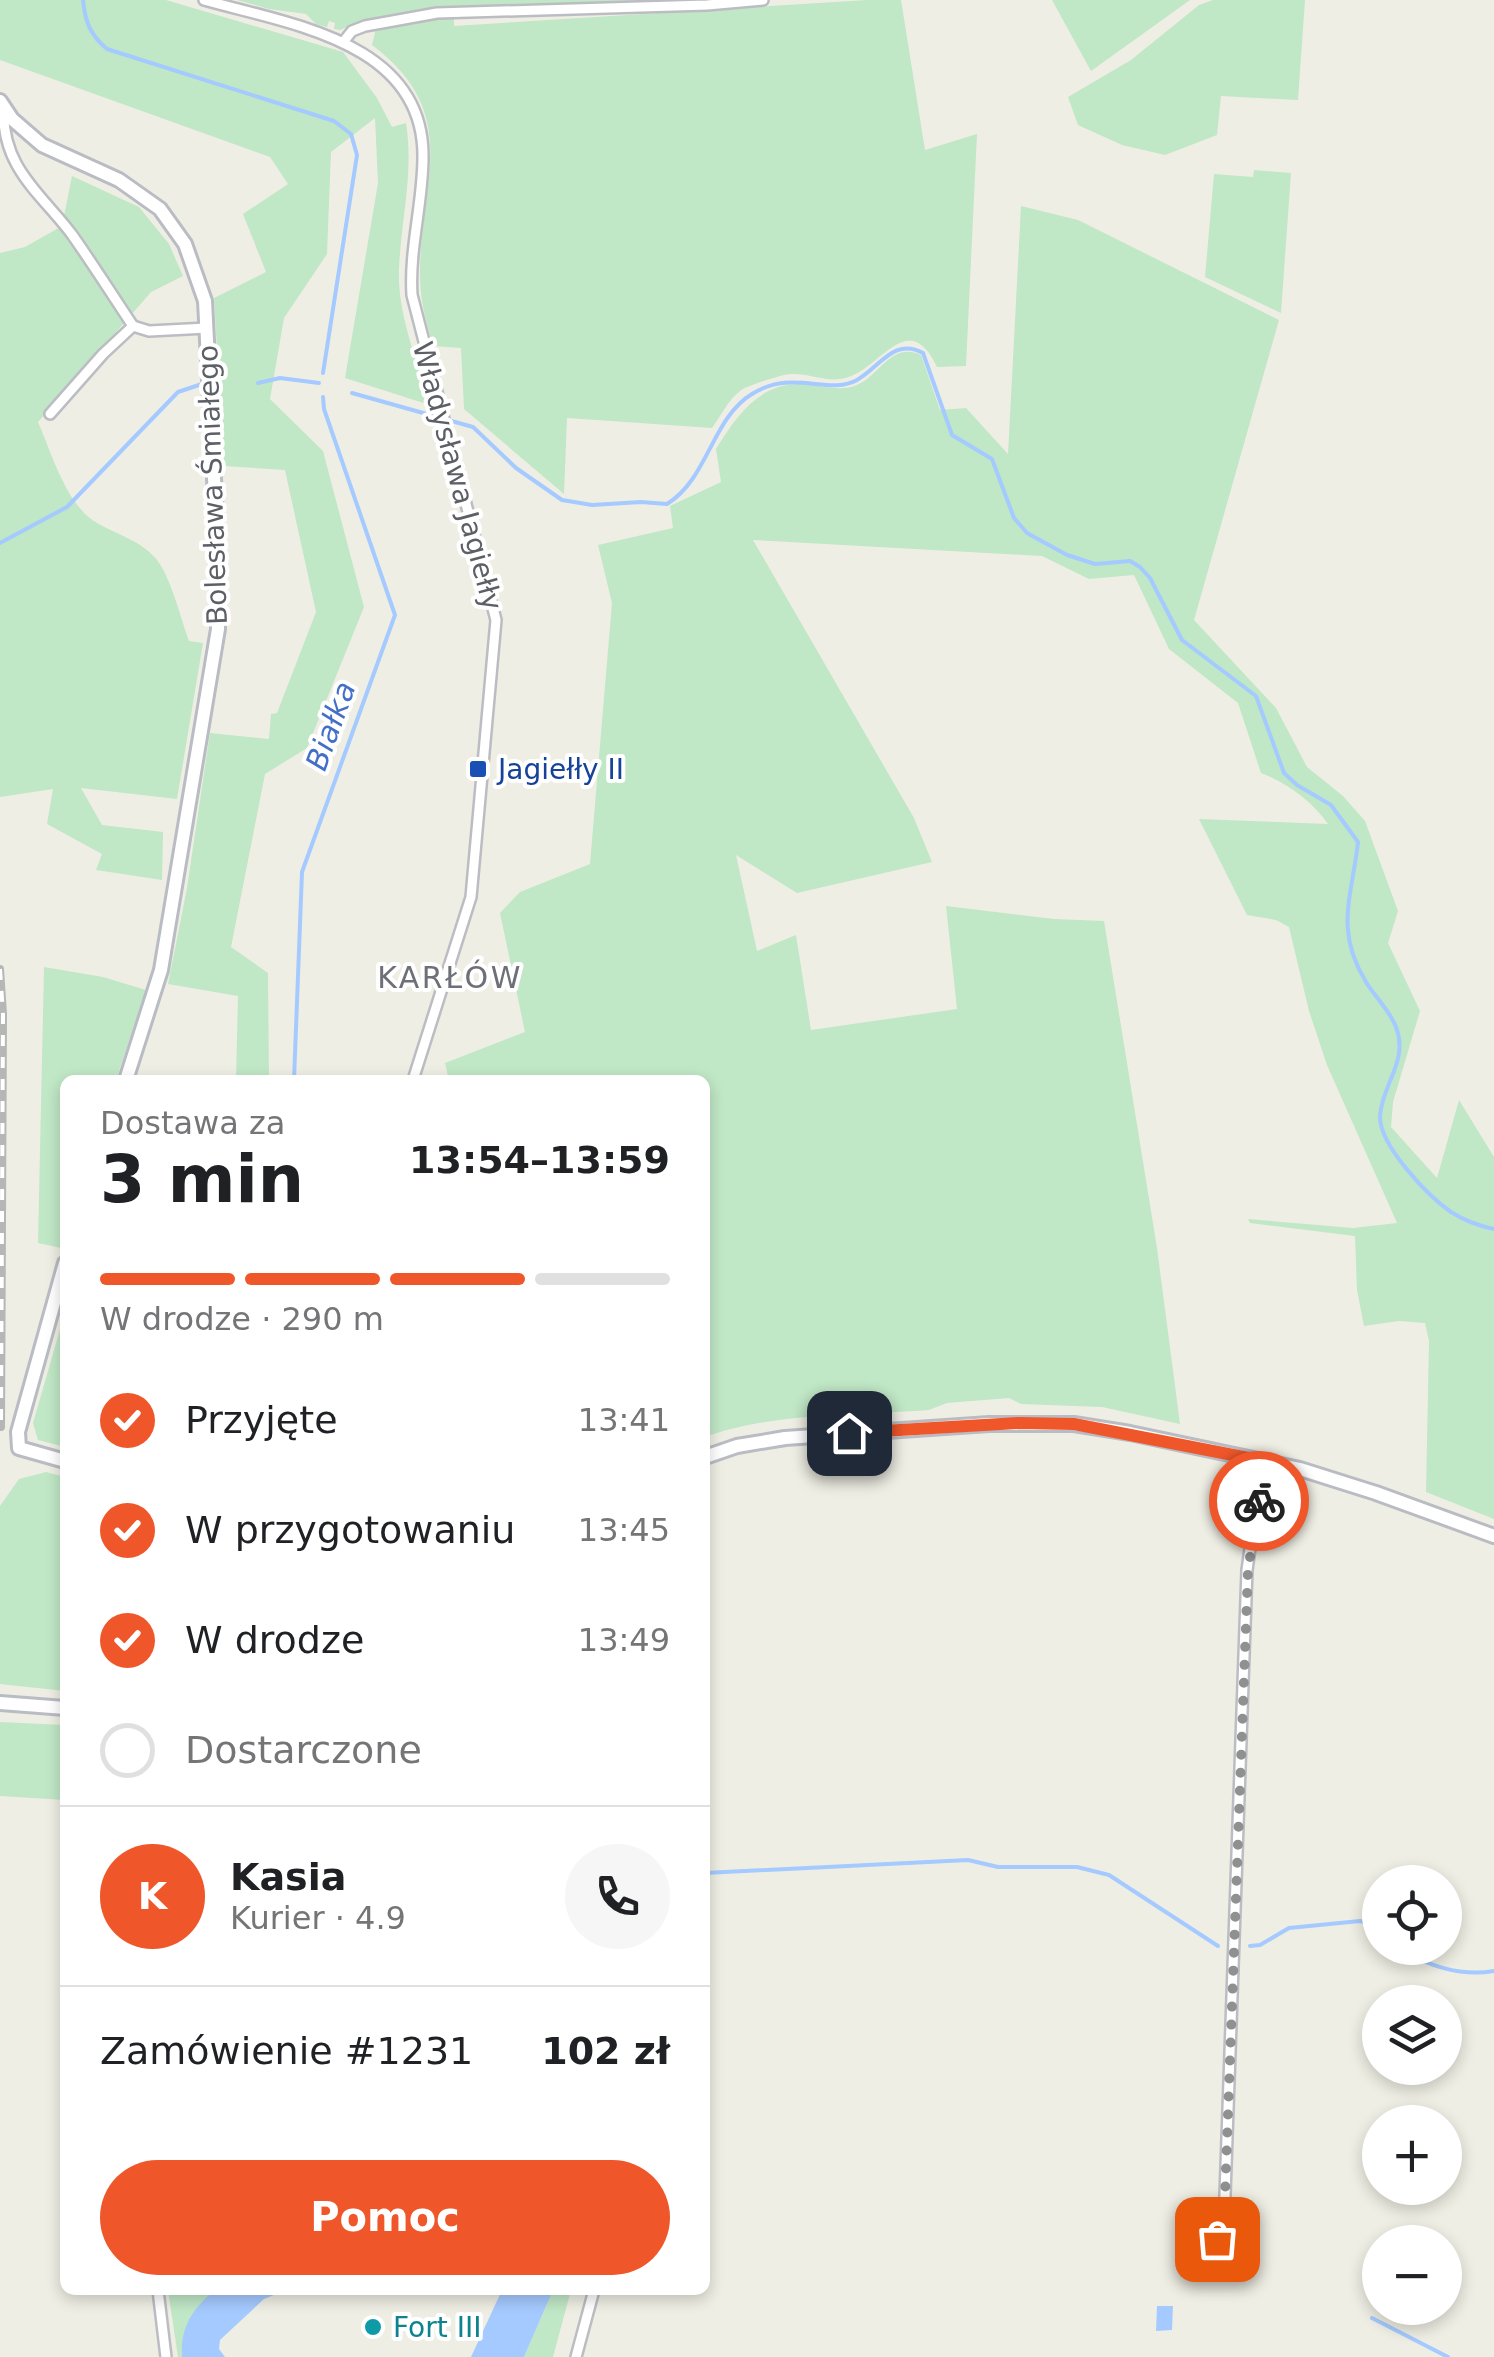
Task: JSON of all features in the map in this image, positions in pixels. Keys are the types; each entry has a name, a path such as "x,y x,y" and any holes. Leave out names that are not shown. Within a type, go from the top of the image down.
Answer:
{"street":[{"name":"Władysława Jagiełły","path":"204,0 344,41 370,55 394,78 418,124 423,160 412,296 495,604 496,620 471,897 416,1075"},
{"path":"344,41 352,30 365,26 436,13 763,0"},
{"path":"2,104 2,140 14,169 30,193 71,234 134,326 149,331 207,328"},
{"name":"Bolesława Śmiałego","path":"2,104 42,145 118,180 160,209 185,244 205,301 218,628 162,970 128,1075"},
{"path":"50,414 103,354 134,326"},
{"path":"60,1281 18,1432 19,1448 60,1460"},
{"path":"710,1456 771,1440 1035,1422 1110,1429 1269,1462 1366,1489 1494,1536"},
{"path":"1217,2239 1224,2223 1248,1570 1254,1520 1269,1462"},
{"path":"3,1702 60,1708"},
{"path":"159,2295 166,2357"},
{"path":"576,2357 593,2295"}],"green space":[{"path":"0,0 166,0 343,52 377,98 392,127 406,123 408,178 399,286 405,321 430,405 345,378 378,183 375,118 331,152 327,254 284,318 270,399 323,451 364,607 307,748 265,774 231,947 268,973 269,1075 236,1075 238,996 168,984 210,733 269,739 271,714 277,713 316,612 285,470 224,466 214,298 266,272 243,214 288,184 270,157 0,60"},
{"path":"237,0 704,0 427,9 364,20 340,30 334,29 335,23 329,21 327,27 316,24 306,14"},
{"path":"901,0 925,150 977,134 966,366 937,367 926,349 904,341 845,378 791,374 744,389 712,428 567,418 564,494 464,409 461,348 433,346 421,293 420,257 430,160 429,130 420,101 402,73 372,45 376,29 432,19 454,18 454,26"},
{"path":"1052,0 1190,0 1091,71"},
{"path":"1213,0 1305,0 1298,100 1221,96 1217,135 1165,155 1122,145 1078,125 1068,97 1131,60 1199,5"},
{"path":"1254,170 1291,173 1281,313 1205,277 1214,174 1253,177"},
{"path":"72,176 139,207 169,244 183,276 151,292 38,422 68,492 86,515 151,553 171,588 189,641 203,643 177,799 81,788 102,825 163,832 162,880 96,870 102,854 47,824 53,789 0,797 0,253 25,247 62,226"},
{"path":"1021,206 1078,220 1279,320 1194,620 1276,708 1307,767 1343,796 1365,821 1398,911 1388,943 1420,1011 1393,1102 1391,1127 1437,1178 1459,1100 1494,1157 1494,1519 1426,1492 1429,1341 1425,1323 1399,1321 1364,1326 1357,1290 1355,1236 1250,1223 1248,1219 1353,1228 1397,1223 1327,1065 1309,1011 1289,927 1276,920 1247,915 1199,819 1328,824 1298,794 1261,773 1238,703 1169,649 1134,575 1089,579 1042,556 753,540 914,818 932,862 797,893 736,855 757,951 796,935 811,1030 957,1009 946,906 1104,921 1157,1248 1180,1424 1102,1407 1021,1404 1009,1398 947,1403 929,1410 785,1419 710,1435 710,1075 448,1075 445,1063 525,1032 500,913 520,892 590,864 612,603 598,545 673,528 670,506 721,482 716,449 743,411 766,393 794,384 852,387 902,352 921,355 940,410 966,408 1008,454"},
{"path":"44,967 103,977 146,990 118,1075 60,1075 60,1248 38,1243"},
{"path":"60,1329 60,1446 38,1440 33,1423"},
{"path":"46,1472 60,1476 60,1690 0,1684 0,1506 19,1479"},
{"path":"0,1722 60,1725 60,1800 0,1796"},
{"path":"169,2295 210,2295 191,2320 182,2357 178,2357"},
{"path":"551,2295 570,2295 553,2357 524,2357"}],"water":[{"path":"210,2295 274,2295 264,2299 220,2340 219,2349 225,2357 182,2357 183,2336 200,2304"},
{"path":"500,2295 551,2295 524,2357 471,2357"},
{"path":"1157,2306 1173,2306 1172,2330 1156,2331"}],"waterway":[{"name":"Białka","path":"83,0 89,27 107,49 334,121 351,134 357,155 323,373"},
{"path":"352,393 473,427 516,468 562,500 592,505 667,504 692,480 728,418 752,394 782,383 846,384 895,351 913,349 923,353 952,435 992,459 1014,518 1027,533 1067,555 1095,564 1130,561 1140,567 1150,578 1182,640 1256,696 1284,773 1331,805 1358,842 1348,913 1350,946 1366,982 1393,1021 1399,1039 1397,1062 1382,1104 1382,1128 1406,1169 1441,1204 1467,1221 1494,1229"},
{"path":"258,383 280,378 319,383"},
{"path":"0,543 67,507 178,392 202,384"},
{"name":"Białka","path":"294,1075 302,872 395,615 323,397"},
{"path":"710,1873 968,1860 998,1867 1077,1867 1109,1875 1218,1946"},
{"path":"1250,1946 1260,1945 1289,1928 1362,1921"},
{"path":"1435,1965 1468,1972 1494,1971"},
{"path":"1386,2325 1448,2357"}],"railway":[{"path":"0,969 1,1427"}],"way so far":[{"path":"1217,2239 1224,2223 1248,1570 1259,1501"}],"place":[{"name":"Jagiełły II","path":"478,769"},
{"name":"Fort III","path":"373,2327"}],"district":[{"name":"KARŁÓW","path":"450,978"}],"route":[{"path":"849,1433 1035,1422 1110,1429 1269,1462 1259,1501"}]}
